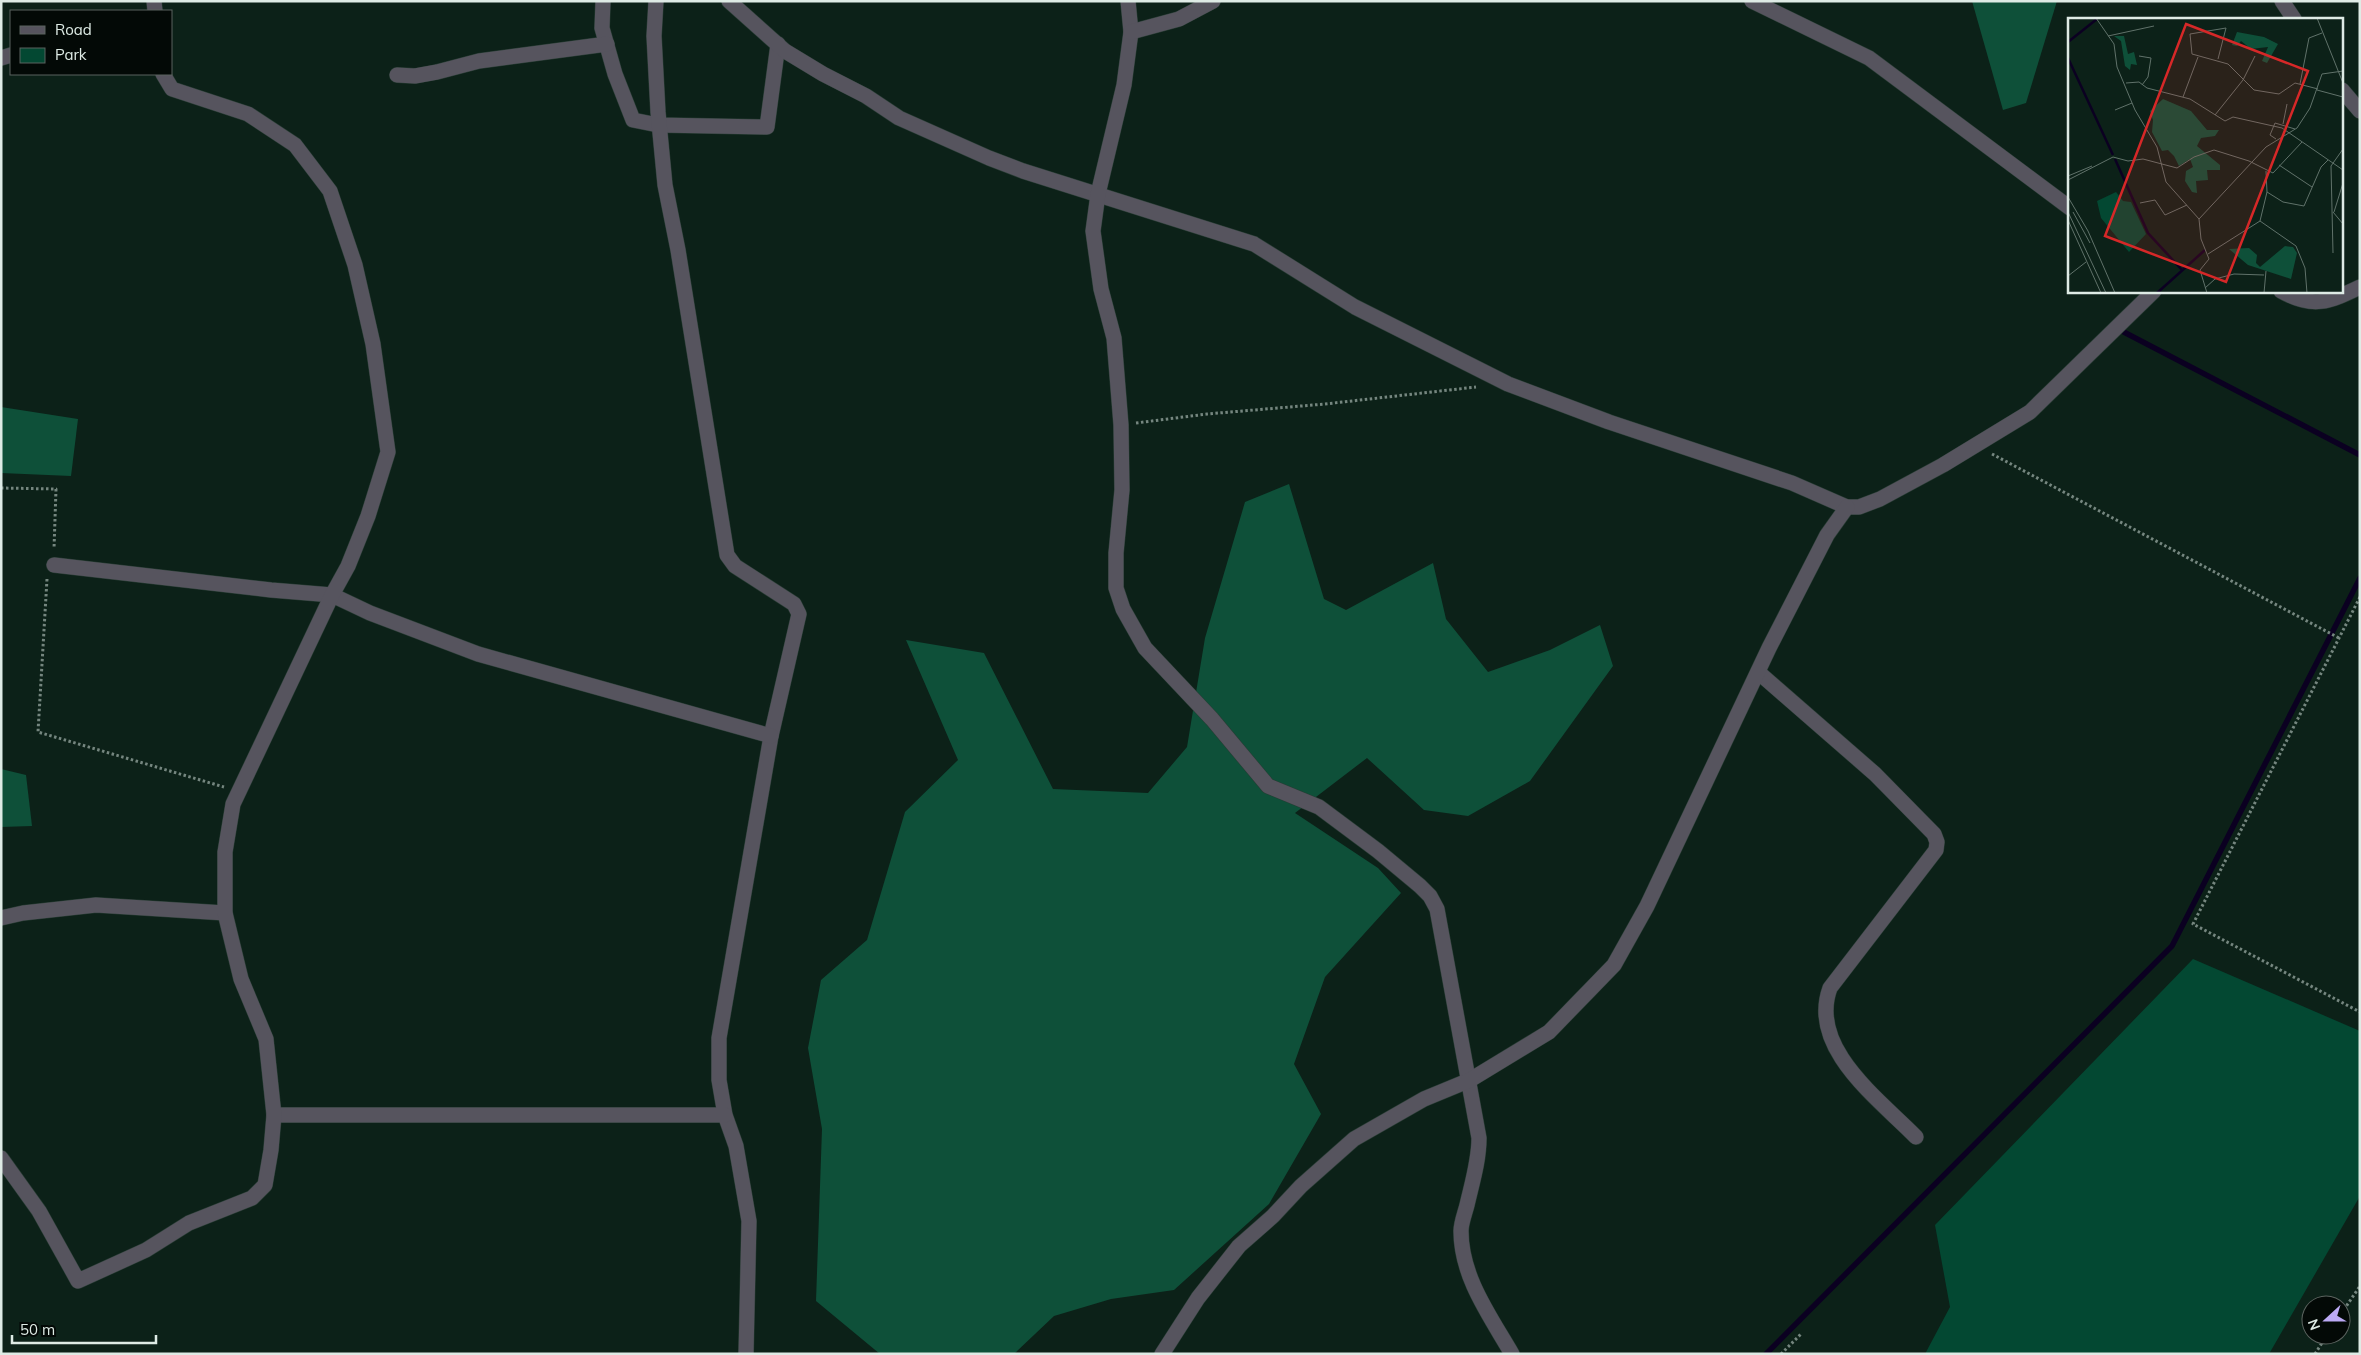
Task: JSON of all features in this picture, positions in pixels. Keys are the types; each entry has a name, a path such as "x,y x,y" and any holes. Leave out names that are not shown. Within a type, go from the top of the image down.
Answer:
{"street":[{"path":"603,1 602,28 615,74 632,120 658,124 767,127 778,44"},
{"path":"656,1 654,36 658,124 665,185 678,250 727,555 735,566 794,604 799,614 771,736 719,1038 719,1080 725,1115 736,1146 749,1221 746,1354"},
{"path":"728,1 778,44 823,74 866,96 899,118 989,158 1254,244 1355,307 1508,384 1609,422 1792,483 1847,506 1859,507 1880,499 2030,412 2153,292"},
{"path":"1128,1 1131,32 1124,85 1098,194 1094,231 1101,289 1114,338 1121,425 1122,490 1116,553 1116,588 1123,609 1145,648 1212,720 1268,786 1319,808 1378,851 1430,896 1437,908 1470,1080 1479,1138 1479,1156 1461,1231 1463,1244 1468,1273 1483,1304 1512,1354"},
{"path":"1131,32 1179,20 1213,1"},
{"path":"1752,1 1869,58 2068,207"},
{"path":"2282,1 2293,18"},
{"path":"397,75 415,76 479,61 606,44"},
{"path":"1,1158 39,1211 78,1281 146,1250 189,1224 252,1198 265,1185 274,1115 266,1039 241,979 226,913 224,852 232,804 332,594 348,566 368,516 388,452 373,344 355,265 330,191 295,144 248,114 172,89 164,75"},
{"path":"2344,92 2360,111"},
{"path":"2283,292 2305,302 2333,300 2360,286"},
{"path":"1162,1354 1198,1298 1238,1246 1273,1216 1300,1186 1354,1139 1424,1099 1470,1080 1549,1032 1614,965 1647,906 1758,672 1827,535 1847,506"},
{"path":"54,565 271,590 332,594 370,613 478,654 771,736"},
{"path":"1758,672 1875,774 1934,834 1937,842 1936,850 1830,988 1826,999 1832,1041 1839,1056 1852,1072 1916,1137"},
{"path":"1,918 23,913 96,905 226,913"},
{"path":"274,1115 725,1115"}],"path":[{"path":"1121,425 1207,414 1325,404 1479,387"},
{"path":"1975,445 2339,638"},
{"path":"1,488 56,489 54,565 47,577 38,732 238,792"},
{"path":"2360,597 2193,924 2360,1012"},
{"path":"2351,1299 2360,1286"},
{"path":"1781,1354 1801,1334"}],"green space":[{"path":"1972,1 2057,1 2026,103 2003,110"},
{"path":"1,407 78,419 71,476 1,473"},
{"path":"1289,484 1324,599 1346,610 1433,563 1446,619 1488,672 1550,650 1600,625 1613,666 1530,781 1468,816 1424,810 1367,758 1295,813 1378,868 1401,893 1325,977 1294,1064 1321,1114 1269,1204 1174,1290 1111,1299 1054,1316 1014,1354 880,1354 816,1301 822,1129 808,1048 821,980 867,940 905,812 958,760 906,640 984,653 1053,789 1148,793 1187,747 1205,638 1245,502"},
{"path":"1,769 26,775 32,826 1,827"},
{"path":"2193,959 2360,1031 2360,1196 2303,1295 2301,1295 2301,1298 2269,1354 1925,1354 1950,1307 1935,1225"}],"waterway":[{"path":"2118,329 2360,455"},
{"path":"1766,1354 2172,946 2360,578"}]}
